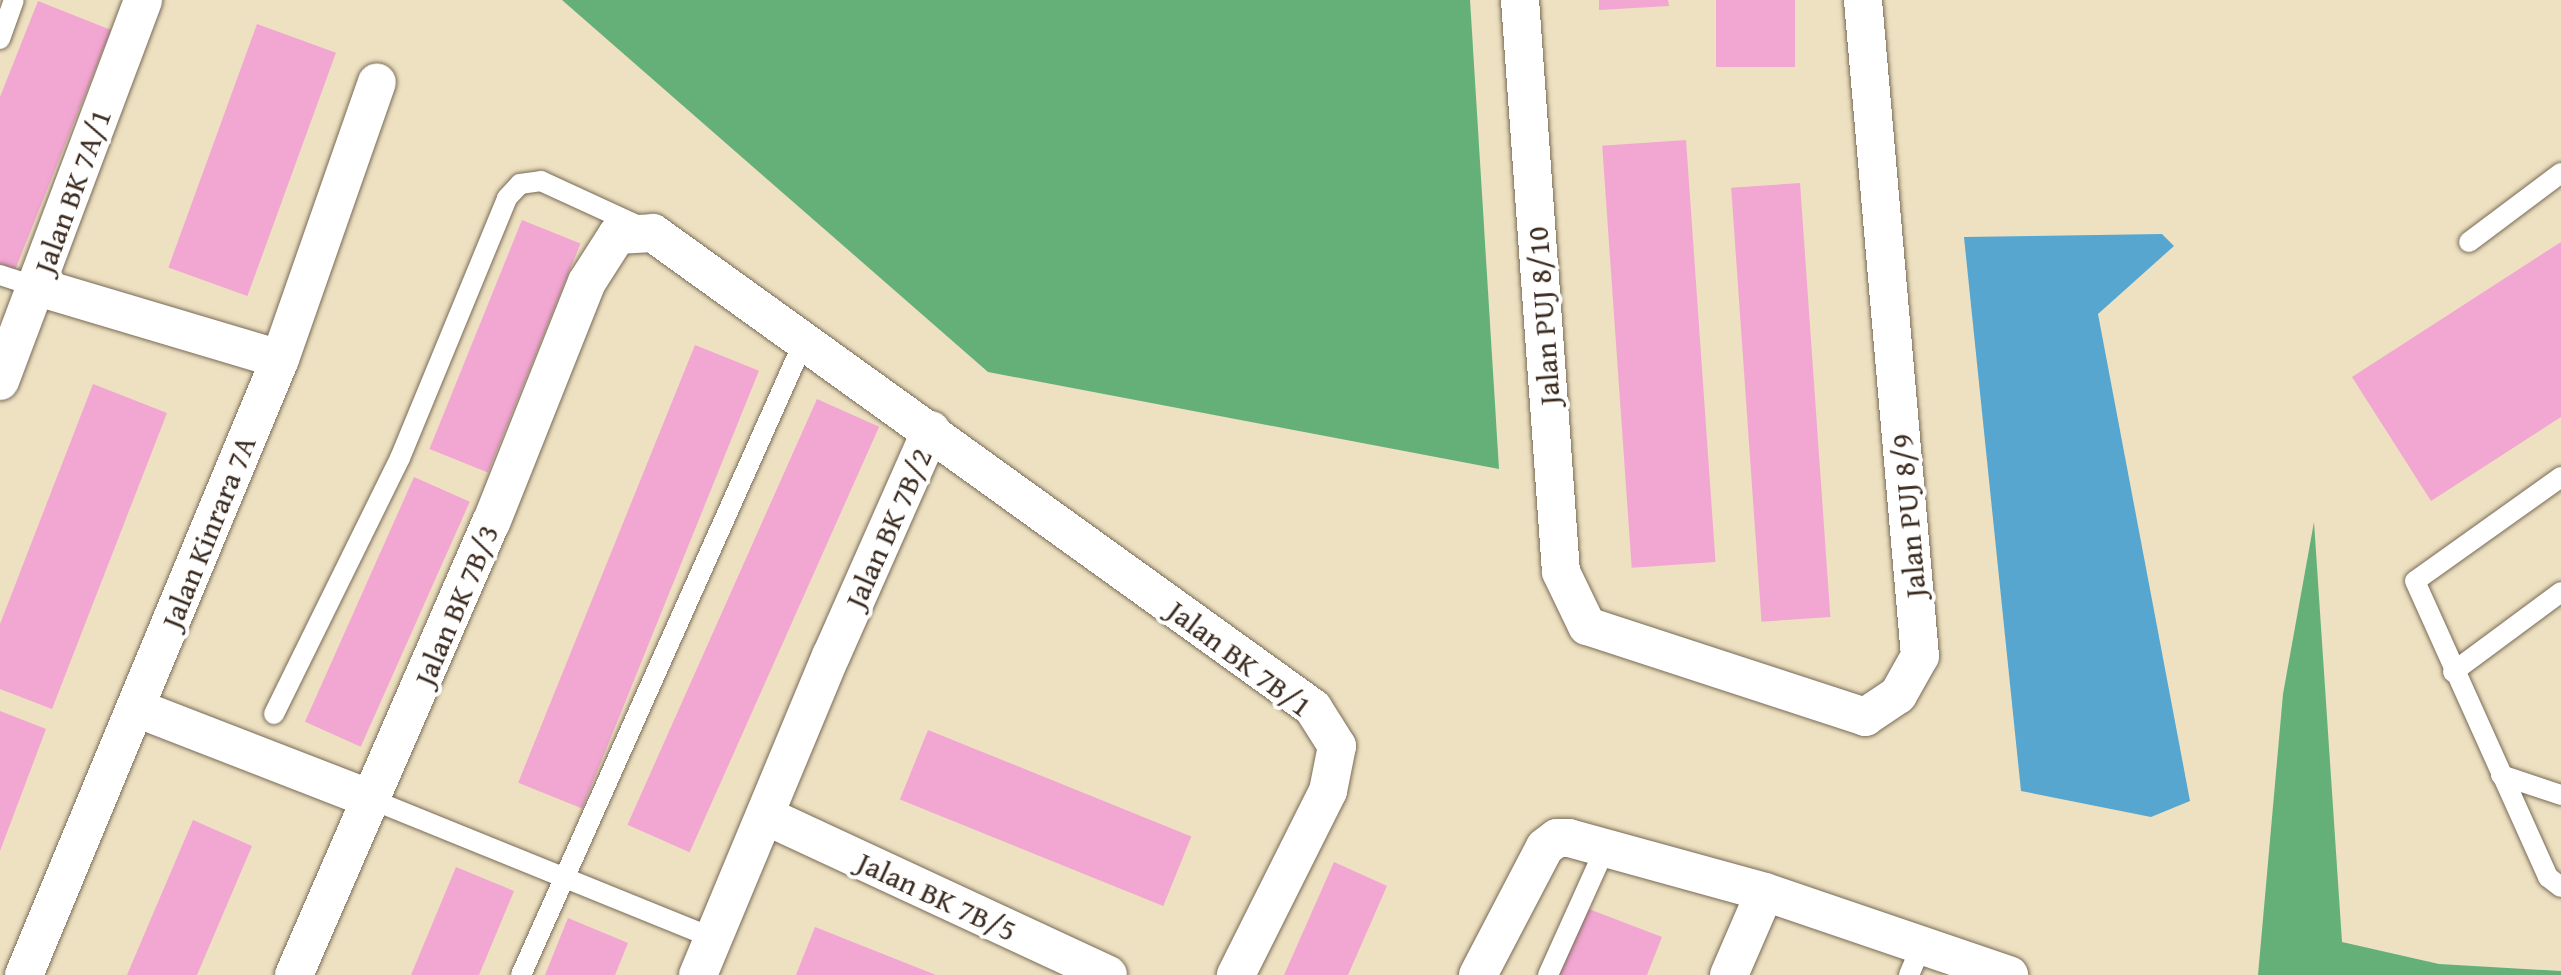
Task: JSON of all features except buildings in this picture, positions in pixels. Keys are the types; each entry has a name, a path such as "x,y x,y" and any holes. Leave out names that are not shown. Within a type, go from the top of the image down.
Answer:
{"street":[{"name":"Jalan BK 7A/1","path":"0,382 142,0"},
{"name":"Jalan PUJ 8/10","path":"1520,0 1561,572 1587,626"},
{"name":"Jalan PUJ 8/9","path":"1587,626 1865,717 1898,695 1920,656 1863,0"},
{"name":"Jalan Kinrara 7A","path":"24,975 280,359 376,82"},
{"name":"Jalan BK 7B/2","path":"635,234 804,339 931,430 830,656 698,975"},
{"name":"Jalan BK 7B/3","path":"294,975 373,800 587,282 635,234"},
{"path":"38,287 280,359"},
{"name":"Jalan BK 7B/1","path":"931,430 1313,708 1337,746 1328,790 1236,975"},
{"path":"136,708 373,800"},
{"name":"Jalan BK 7B/5","path":"766,816 1108,975"},
{"path":"1478,975 1545,847 1557,838 1569,838 1765,892 1916,960 2010,975"},
{"path":"1729,975 1765,892"}],"lane":[{"path":"0,39 14,0"},
{"path":"2469,242 2561,173"},
{"path":"274,714 400,458 506,198 520,184 541,181 635,234"},
{"path":"0,274 38,287"},
{"path":"521,975 804,339"},
{"path":"2561,476 2415,581 2452,672 2548,877 2561,888"},
{"path":"2452,672 2561,592"},
{"path":"2501,774 2561,796"},
{"path":"373,800 713,938"},
{"path":"1548,975 1605,849"}],"green space":[{"path":"562,0 1470,0 1499,469 988,372"},
{"path":"2314,522 2342,942 2439,964 2561,971 2561,975 2258,975 2283,694"}],"water":[{"path":"2162,234 2174,246 2098,314 2190,801 2151,817 2021,791 1964,237"}]}
